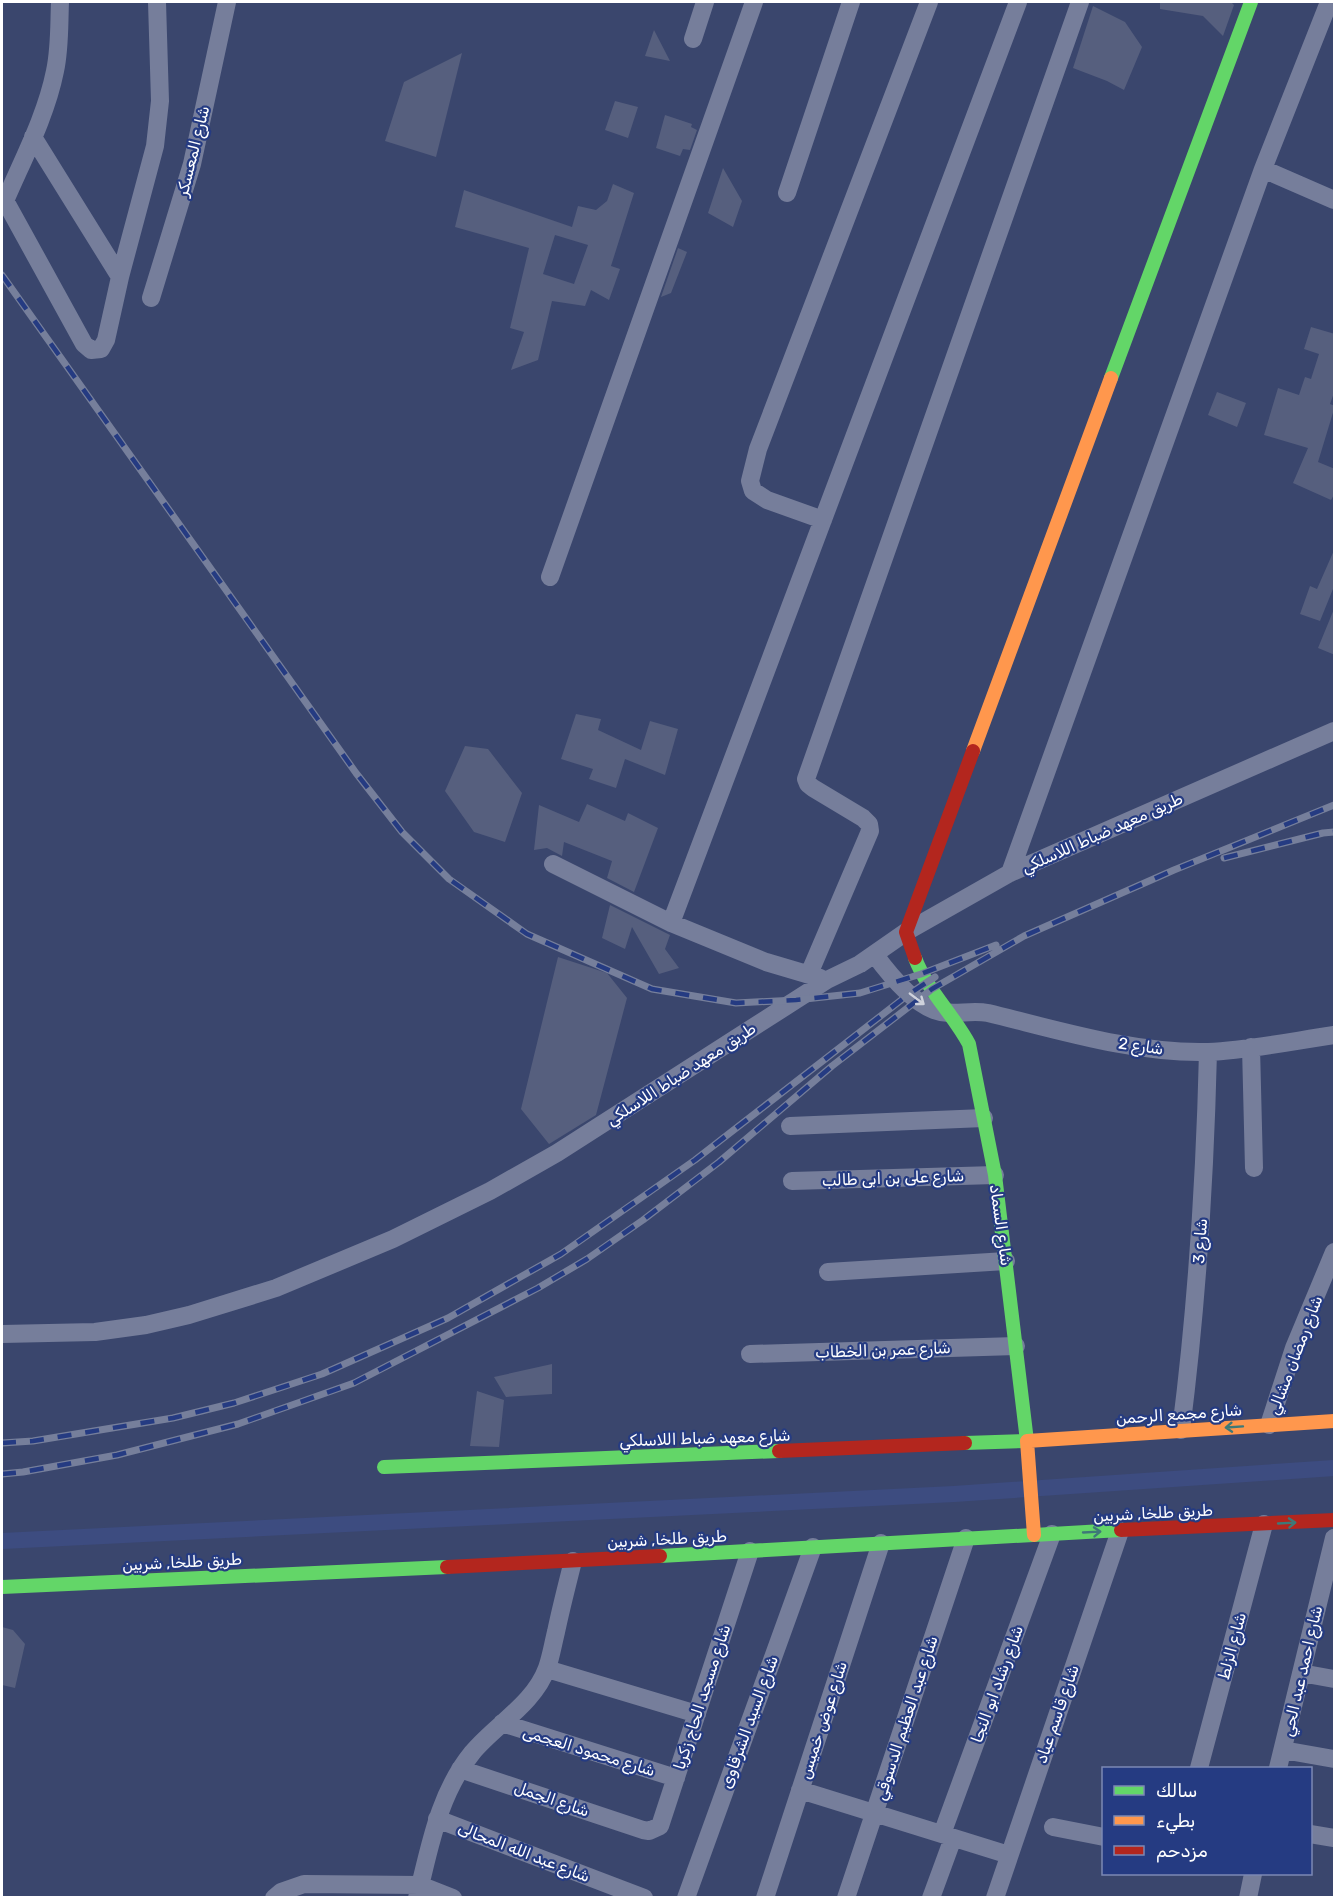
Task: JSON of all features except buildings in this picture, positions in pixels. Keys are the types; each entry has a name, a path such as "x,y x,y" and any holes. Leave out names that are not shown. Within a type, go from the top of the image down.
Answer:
{"street":[{"path":"60,2 56,70 33,137 3,198 84,344 91,350 101,349 104,345 150,168 158,124 157,2"},
{"name":"شارع المعسكر","path":"151,298 192,164 226,2"},
{"path":"693,39 705,2"},
{"path":"550,577 754,2"},
{"path":"787,193 851,2"},
{"path":"823,520 767,500 753,491 750,481 762,437 929,2"},
{"path":"671,923 1018,2"},
{"path":"809,974 870,831 869,824 863,818 813,788 806,779 1080,2"},
{"path":"907,935 1251,2"},
{"path":"1010,873 1263,169 1329,2"},
{"path":"33,137 120,277"},
{"path":"1263,169 1335,200"},
{"name":"طريق معهد ضباط اللاسلكي","path":"2,1334 95,1332 146,1325 189,1315 276,1287 393,1239 490,1191 557,1153 827,980 876,956 1010,873 1335,731"},
{"path":"554,864 671,923 766,962 827,980"},
{"name":"شارع السماد","path":"907,935 918,969 969,1044 995,1174 1027,1441 1032,1512 1043,1534"},
{"path":"876,956 916,1001 951,1015"},
{"name":"شارع 2","path":"951,1015 976,1011 1109,1041 1172,1050 1208,1052 1335,1035"},
{"path":"1251,1047 1254,1168"},
{"name":"شارع 3","path":"1181,1430 1197,1298 1208,1052"},
{"path":"790,1126 984,1118"},
{"name":"شارع على بن ابى طالب","path":"792,1181 995,1174"},
{"name":"شارع رمضان مشالي","path":"1269,1425 1294,1348 1335,1252"},
{"path":"828,1272 1006,1261"},
{"name":"شارع عمر بن الخطاب","path":"750,1354 1016,1346"},
{"name":"شارع مجمع الرحمن","path":"1027,1441 1335,1421"},
{"name":"شارع معهد ضباط اللاسلكي","path":"384,1467 1027,1441"},
{"name":"طريق طلخا, شربين","path":"2,1587 573,1561 966,1538 1335,1520"},
{"name":"شارع الزلط","path":"1199,1767 1264,1524"},
{"name":"شارع قاسم عياد","path":"995,1898 1120,1531"},
{"name":"شارع رشاد ابو النجا","path":"932,1898 947,1836 1043,1534"},
{"name":"شارع عبد العظيم الدسوقي","path":"846,1898 966,1538"},
{"name":"شارع احمد عبد الحي","path":"1278,1767 1301,1673 1326,1606 1335,1538"},
{"name":"شارع عوض خميس","path":"765,1898 881,1543"},
{"name":"شارع السيد الشرقاوى","path":"686,1898 813,1547"},
{"name":"شارع مسجد الحاج زكريا","path":"643,1830 649,1831 660,1826 750,1551"},
{"path":"418,1891 437,1819 460,1769 473,1752 519,1707 547,1669 573,1561"},
{"path":"547,1669 697,1714"},
{"path":"1301,1673 1335,1679"},
{"name":"شارع محمود العجمى","path":"502,1723 676,1778"},
{"path":"1283,1750 1335,1759"},
{"name":"شارع الجمل","path":"460,1769 643,1830"},
{"path":"800,1790 1009,1856"},
{"name":"شارع عبد الله المحالى","path":"437,1819 644,1898"},
{"path":"1053,1827 1102,1837"},
{"path":"1312,1834 1335,1838"},
{"path":"1250,1897 1253,1875"},
{"path":"274,1898 281,1892 304,1884 418,1891 453,1898"}],"waterway":[{"path":"2,1541 954,1494 1334,1468"}],"railway":[{"path":"2,275 356,773 402,832 449,879 527,934 652,989 736,1003 796,1000 860,993 921,974 996,945"},
{"path":"2,1474 117,1455 238,1424 354,1383 538,1288 587,1259 719,1162 832,1066 932,989 1024,936 1174,870 1334,805"},
{"path":"1224,858 1334,832"},
{"path":"2,1443 33,1441 173,1418 234,1403 322,1374 448,1318 561,1254 695,1160 909,994 935,977"}],"traffic: fast":[{"path":"1111,378 1251,2"},
{"path":"915,958 926,981 969,1044 995,1175 1027,1441 965,1443"},
{"path":"384,1467 779,1451"},
{"path":"660,1556 1121,1530"},
{"path":"2,1587 447,1567"}],"traffic: slow":[{"path":"973,751 1111,378"},
{"path":"1034,1535 1027,1441 1334,1421"}],"traffic: jam":[{"path":"915,958 906,932 973,751"},
{"path":"779,1451 965,1443"},
{"path":"1121,1530 1334,1520"},
{"path":"447,1567 660,1556"}]}
